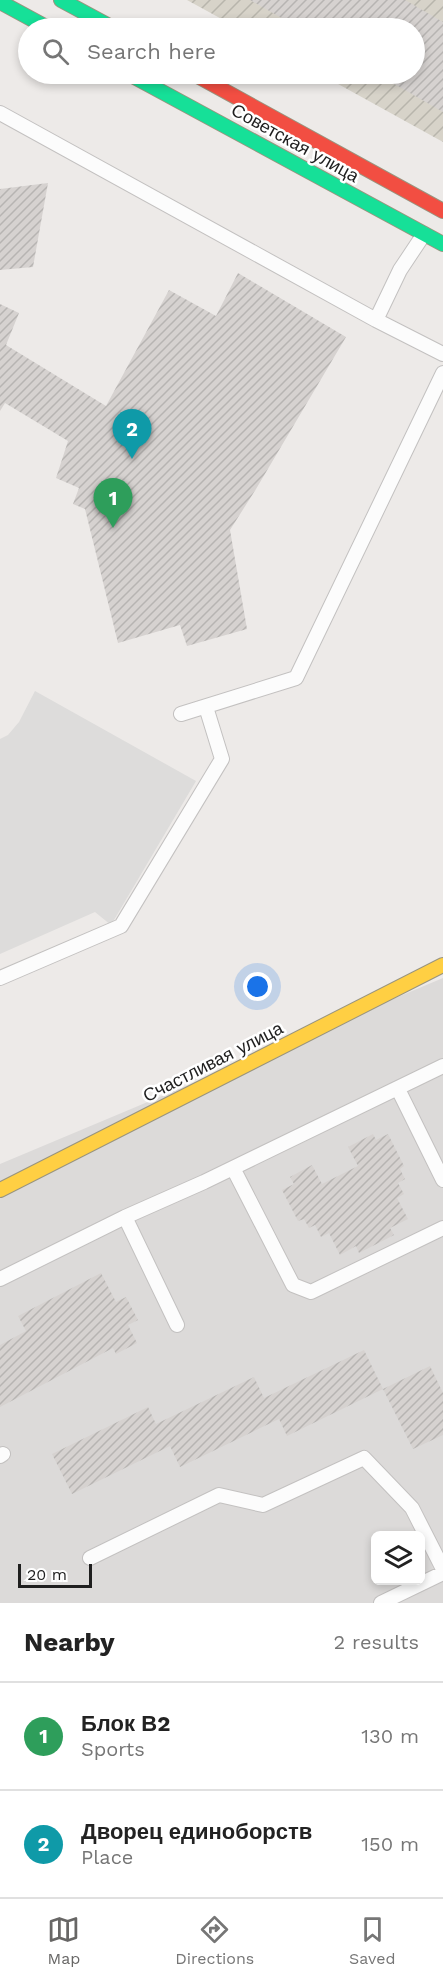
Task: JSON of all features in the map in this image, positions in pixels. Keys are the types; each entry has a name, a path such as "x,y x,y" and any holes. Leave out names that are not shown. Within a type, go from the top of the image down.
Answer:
{"main road":[{"path":"61,0 94,18"},
{"path":"0,2 30,18"},
{"name":"Советская улица","path":"147,84 443,244"},
{"name":"Советская улица","path":"212,84 443,211"},
{"name":"Счастливая улица","path":"0,1190 443,965"}],"lane":[{"path":"0,113 376,320 443,354"},
{"path":"376,320 400,270 424,234"},
{"path":"181,714 296,678 443,373"},
{"path":"0,978 121,926 222,759 206,707"},
{"path":"0,1279 443,1066"},
{"path":"398,1089 443,1180"},
{"path":"233,1168 293,1285 311,1292 443,1228"},
{"path":"125,1217 177,1325"},
{"path":"90,1558 219,1495 262,1505 364,1458 412,1508 443,1571 381,1603"}],"shaded area":[{"path":"187,0 443,0 443,142 338,84 425,84 425,18 220,18"},
{"path":"35,691 196,781 111,925 95,912 0,954 0,739 8,735 19,722"},
{"path":"443,978 443,1603 0,1603 0,1164"}],"building":[{"path":"250,0 405,0 443,22 443,112 394,84 425,84 425,18 282,18"},
{"path":"48,183 33,267 0,270 0,189"},
{"path":"238,273 346,337 230,530 247,629 187,646 180,625 118,643 85,509 73,504 79,488 56,478 68,441 5,403 0,411 0,304 19,313 6,345 106,406 169,290 216,316"},
{"path":"373,1134 376,1140 388,1134 404,1166 400,1169 405,1179 398,1183 404,1194 397,1198 408,1219 390,1228 394,1235 359,1253 356,1246 340,1255 329,1233 321,1237 315,1225 309,1228 304,1219 298,1221 282,1190 294,1184 290,1177 312,1165 322,1184 358,1166 348,1147"},
{"path":"101,1273 116,1302 126,1297 138,1320 128,1325 137,1343 116,1354 113,1348 0,1407 0,1345 26,1331 18,1316"},
{"path":"364,1350 383,1389 287,1436 279,1419 180,1467 170,1446 72,1494 52,1454 148,1407 156,1424 254,1377 264,1398"},
{"path":"430,1366 443,1393 443,1435 413,1449 383,1389"}],"traffic: fast":[{"path":"61,0 94,18"},
{"path":"0,2 30,18"},
{"path":"147,84 443,244"}],"traffic: slow":[{"path":"0,1190 443,965"}],"traffic: jam":[{"path":"212,84 443,211"}],"place":[{"name":"Дворец единоборств","path":"132,459"},
{"name":"Блок В2","path":"113,528"}]}
